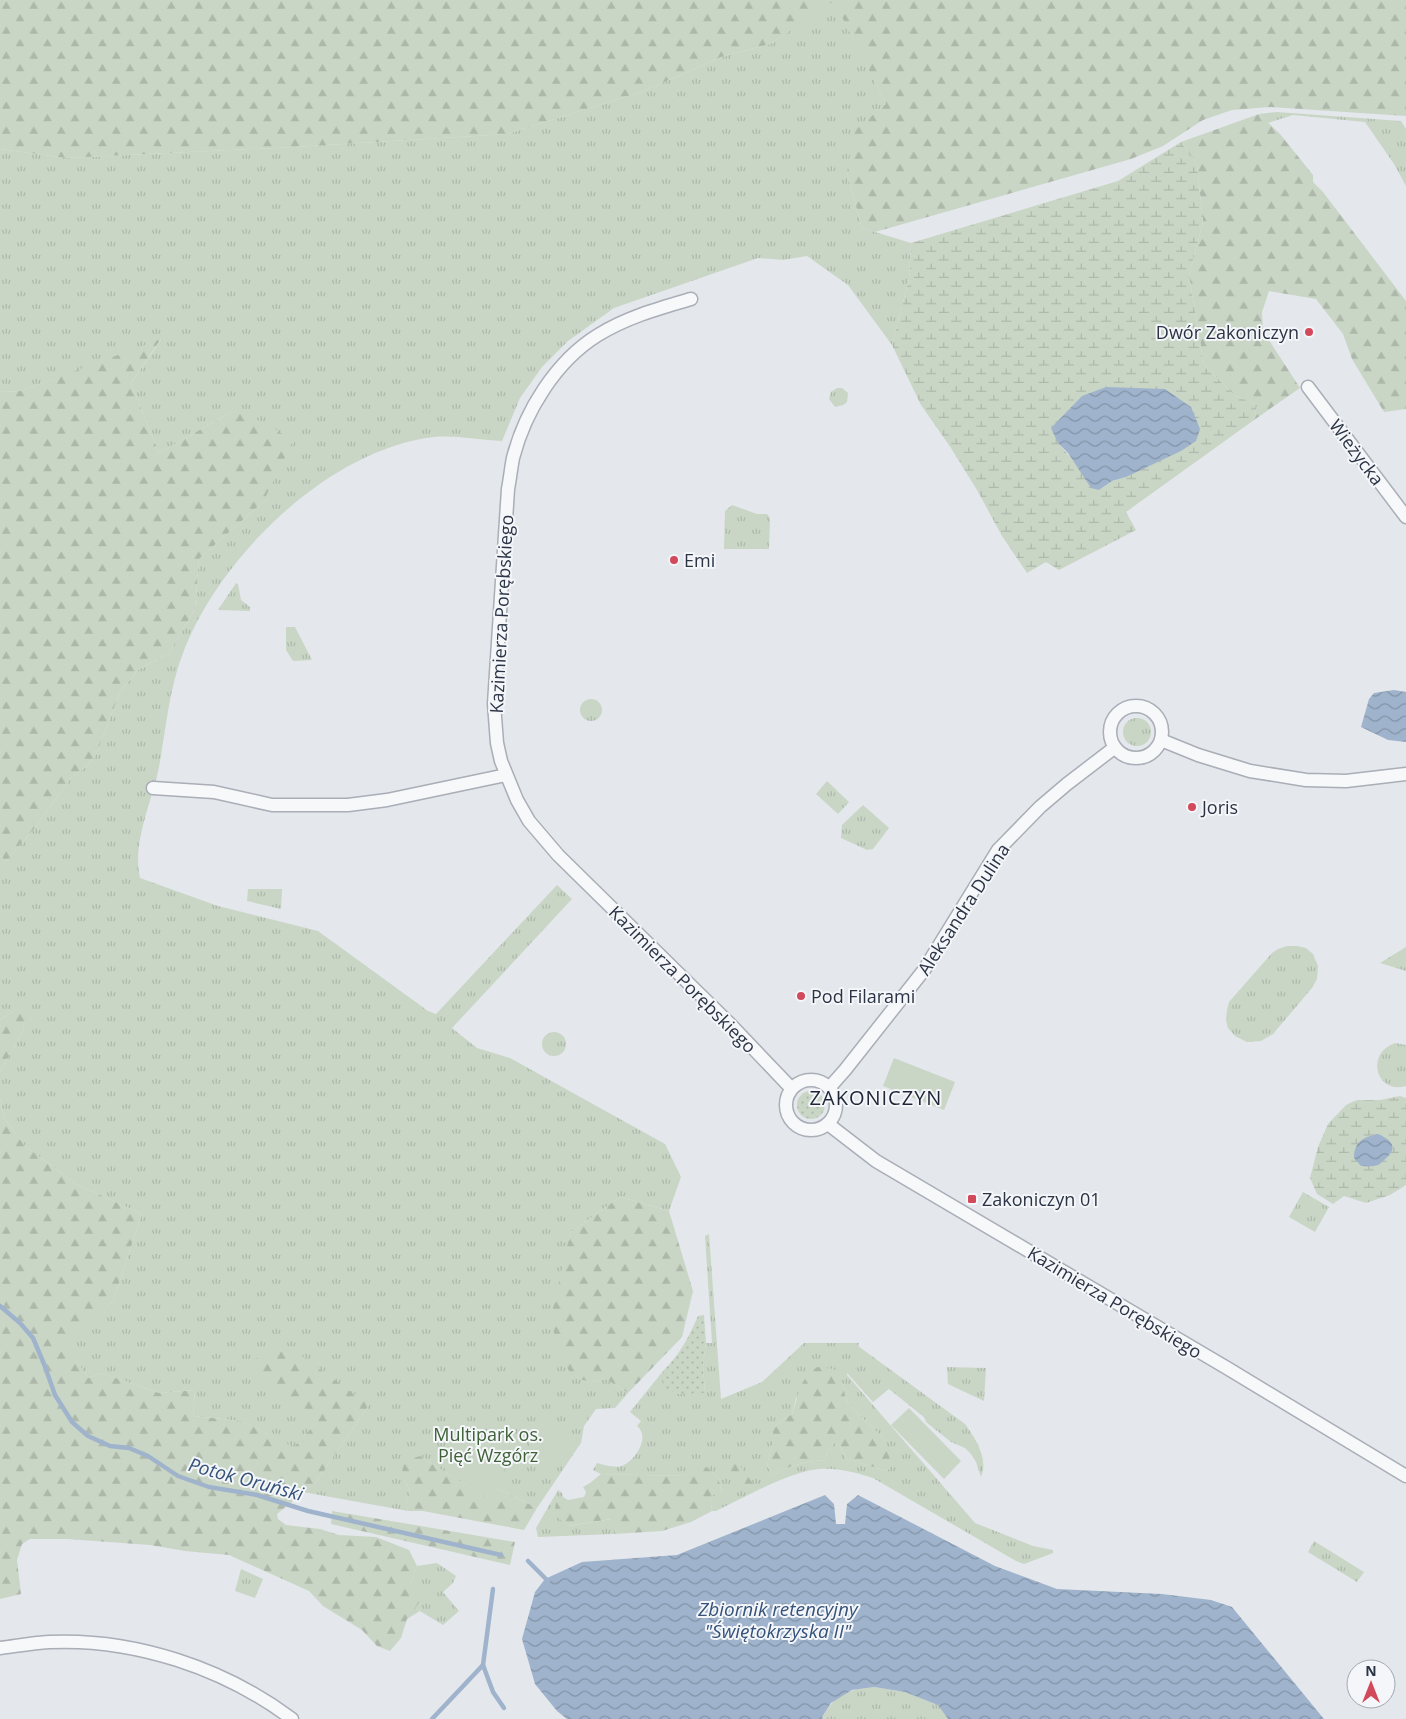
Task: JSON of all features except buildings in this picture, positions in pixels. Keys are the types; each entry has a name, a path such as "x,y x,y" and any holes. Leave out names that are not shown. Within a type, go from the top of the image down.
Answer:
{"street":[{"name":"Kazimierza Porębskiego","path":"691,299 633,318 598,335 577,351 557,372 543,392 525,426 513,459 508,489 494,704 497,743 506,775 529,821 558,855 733,1027 791,1088"},
{"name":"Wieżycka","path":"1308,387 1406,517"},
{"path":"1133,706 1144,707 1153,712 1160,720 1161,740 1155,750 1146,757 1134,759 1123,756 1114,748 1111,740 1111,724 1123,709 1133,706"},
{"path":"1161,740 1250,771 1306,780 1346,781 1406,774"},
{"name":"Aleksandra Dulina","path":"829,1088 846,1070 924,970 998,850 1040,807 1114,748"},
{"path":"153,788 214,792 272,805 348,805 387,800 506,775"},
{"path":"806,1080 814,1080 823,1082 829,1088 834,1094 836,1110 828,1124 816,1130 809,1130 796,1126 791,1121 785,1108 791,1088 806,1080"},
{"name":"Kazimierza Porębskiego","path":"828,1124 884,1166 1406,1476"},
{"path":"0,1648 50,1642 82,1643 111,1645 169,1658 208,1671 232,1682 292,1719"}],"green space":[{"path":"0,0 1406,0 1406,116 1270,107 1232,110 1203,120 1163,146 1131,159 875,232 862,228 847,173 854,131 886,104 834,1 770,44 721,57 644,91 507,134 66,158 0,149"},
{"name":"Multipark os. Pięć Wzgórz","path":"834,0 886,104 847,173 862,228 911,243 909,279 892,345 848,285 807,256 783,260 758,258 614,308 568,341 542,367 520,398 502,441 434,437 395,446 356,462 318,485 283,514 251,546 223,580 200,617 178,667 171,695 159,767 141,836 138,864 140,878 218,906 318,931 428,1011 436,1014 557,885 572,899 452,1028 477,1048 510,1058 665,1144 681,1177 669,1211 620,1197 570,1233 552,1317 593,1382 604,1378 628,1393 615,1408 596,1409 584,1426 581,1443 537,1508 498,1489 492,1501 421,1456 402,1476 410,1491 406,1505 408,1511 303,1492 315,1483 369,1405 316,1423 294,1448 241,1421 193,1416 195,1390 159,1393 101,1373 88,1378 63,1342 113,1301 142,1214 76,1184 25,1146 4,1118 0,1098 0,1072 23,1031 27,1002 0,1020 0,856 6,861 34,829 71,778 86,767 96,755 120,692 139,669 169,653 195,609 199,559 263,502 233,411 159,453 131,383 161,340 21,391 0,392 0,149 66,158 507,134 644,91 721,57 770,44"},
{"path":"1277,112 1401,121 1406,129 1406,186 1394,164 1365,122 1293,115 1268,123 1259,114"},
{"path":"1259,114 1280,134 1313,175 1313,182 1323,192 1406,301 1406,409 1384,412 1352,359 1343,334 1316,299 1269,291 1262,312 1263,331 1300,388 1254,420 1257,405 1234,395 1204,365 1189,275 1203,222 1197,165 1181,142"},
{"path":"1181,142 1197,165 1203,222 1189,275 1204,365 1234,395 1257,405 1254,420 1126,512 1136,530 1059,570 1046,562 1027,573 1002,536 951,448 921,405 892,345 909,279 911,243 1118,181","holes":["1058,443 1126,477 1112,481 1099,490"]},
{"path":"161,339 131,383 159,453 233,411 266,423 293,441 263,502 199,559 195,609 169,653 139,669 120,692 96,755 86,767 71,778 34,829 6,861 0,856 0,392 21,391"},
{"path":"837,388 842,388 848,393 847,402 835,407 829,399 831,392"},
{"path":"732,505 757,514 767,514 770,518 769,549 724,549 725,511"},
{"path":"236,583 238,584 241,600 250,607 250,611 218,610"},
{"path":"286,627 295,627 312,660 293,661 286,650"},
{"path":"591,699 601,706 602,710 595,720 591,721 581,714 580,710 587,700"},
{"path":"1137,718 1147,722 1151,732 1147,742 1137,746 1127,742 1123,732 1127,722"},
{"path":"827,781 849,802 838,814 816,794"},
{"path":"863,805 889,828 873,849 867,850 841,838 842,825"},
{"path":"248,889 282,889 281,909 247,901"},
{"path":"1287,946 1306,948 1313,954 1318,966 1317,979 1312,988 1273,1034 1261,1041 1247,1042 1235,1036 1228,1028 1226,1020 1229,1002 1272,953"},
{"path":"1406,947 1406,971 1380,963"},
{"path":"28,1001 23,1031 0,1072 0,1020"},
{"path":"554,1032 563,1035 566,1044 563,1053 554,1056 545,1053 542,1044 545,1035"},
{"path":"1395,1043 1406,1045 1406,1086 1396,1087 1388,1085 1378,1072 1377,1064 1380,1056 1385,1048"},
{"path":"894,1058 955,1082 944,1110 883,1086"},
{"path":"811,1091 821,1095 825,1105 821,1115 811,1119 801,1115 797,1105 801,1095"},
{"path":"1400,1096 1406,1098 1406,1185 1390,1195 1366,1203 1344,1196 1333,1204 1317,1194 1310,1178 1318,1147 1328,1124 1346,1105 1352,1102"},
{"path":"0,1098 4,1118 25,1146 76,1184 142,1214 113,1301 64,1342 88,1378 101,1373 159,1393 195,1390 193,1416 241,1421 294,1447 316,1423 244,1362 292,1349 369,1405 315,1483 277,1514 278,1519 286,1525 320,1529 339,1535 376,1537 409,1550 417,1566 409,1586 424,1596 415,1608 420,1611 407,1619 401,1638 390,1651 377,1646 362,1630 323,1606 309,1591 229,1555 185,1551 150,1545 67,1539 30,1539 22,1544 17,1560 21,1594 0,1599"},
{"path":"1303,1192 1329,1207 1315,1232 1289,1217"},
{"path":"620,1197 669,1211 693,1291 682,1337 628,1393 604,1378 593,1382 573,1378 557,1349 551,1317 570,1233"},
{"path":"709,1234 721,1399 762,1382 804,1343 859,1343 858,1346 965,1424 973,1436 982,1456 983,1470 981,1477 976,1462 965,1448 951,1442 889,1389 873,1402 847,1373 975,1523 1033,1546 1053,1550 1053,1553 1024,1564 1016,1561 873,1478 843,1470 820,1469 800,1473 775,1482 716,1511 712,1511 710,1496 722,1491 718,1477 705,1467 684,1476 601,1474 593,1470 597,1463 622,1466 636,1454 642,1442 641,1431 637,1426 641,1421 630,1412 663,1371 663,1387 705,1393 703,1366 706,1343 712,1343 705,1236","holes":["842,1382 847,1403 884,1439 887,1471 846,1459 840,1446 834,1443 827,1451 826,1460 799,1464 773,1475 767,1466 773,1440 773,1427 792,1414 796,1398"]},
{"path":"704,1315 706,1343 703,1366 705,1393 678,1394 663,1387 663,1371 683,1346 698,1316"},
{"path":"817,1367 834,1369 842,1382 847,1403 884,1439 892,1466 887,1471 846,1459 840,1446 834,1443 827,1451 826,1460 799,1464 773,1475 767,1466 773,1440 773,1427 792,1414 801,1385 809,1373"},
{"path":"947,1367 986,1368 984,1401 948,1384"},
{"path":"909,1408 961,1461 944,1479 891,1425"},
{"path":"542,1422 575,1442 561,1467 550,1461 552,1463 546,1473 528,1463 535,1452 528,1447"},
{"name":"Multipark os. Pięć Wzgórz","path":"456,1431 484,1448 493,1435 517,1449 489,1495 436,1463"},
{"path":"421,1456 491,1500 498,1489 537,1508 524,1530 423,1511 408,1511 406,1505 410,1491 402,1476 403,1460"},
{"path":"738,1463 754,1485 739,1491 732,1481 729,1472 730,1464"},
{"path":"705,1466 718,1477 722,1492 710,1496 712,1511 691,1522 662,1531 614,1534 611,1519 568,1526 554,1514 556,1503 563,1497 568,1500 584,1497 586,1492 583,1487 601,1474 684,1476"},
{"path":"558,1490 562,1493 563,1497 556,1503 569,1526 612,1519 614,1534 538,1537 536,1528"},
{"path":"332,1511 515,1542 510,1565 331,1524"},
{"path":"1314,1541 1364,1572 1357,1582 1308,1552"},
{"path":"437,1563 456,1576 453,1583 443,1592 459,1611 443,1625 415,1608 409,1586 417,1566"},
{"path":"241,1569 263,1579 255,1598 235,1591"},
{"path":"874,1687 905,1692 939,1705 948,1719 823,1719 822,1717 827,1709 844,1694 850,1691"}],"water":[{"path":"1106,387 1165,389 1191,407 1200,429 1196,441 1181,451 1126,477 1112,481 1099,490 1091,488 1068,453 1058,443 1051,428 1082,396"},
{"path":"1394,690 1406,692 1406,742 1388,740 1361,727 1369,699 1374,693"},
{"path":"1378,1134 1391,1142 1391,1152 1378,1165 1361,1166 1354,1158 1354,1152 1358,1144 1368,1137"},
{"name":"Zbiornik retencyjny \"Świętokrzyska II\"","path":"825,1495 834,1504 836,1524 845,1524 847,1504 858,1495 995,1566 1057,1589 1162,1594 1211,1600 1232,1607 1324,1719 948,1719 938,1705 905,1692 874,1687 852,1690 831,1703 822,1717 823,1719 567,1719 557,1711 535,1684 522,1639 535,1592 545,1579 582,1562 677,1555"}],"waterway":[{"name":"Potok Oruński","path":"0,1306 20,1323 33,1338 55,1395 72,1422 88,1436 110,1446 129,1448 148,1456 178,1476 209,1487 257,1495 308,1511 501,1555"},
{"name":"Potok Oruński","path":"528,1561 548,1581"},
{"path":"493,1589 483,1665 493,1692 504,1708"},
{"path":"432,1719 483,1665"}],"place":[{"name":"Dwór Zakoniczyn","path":"1309,332"},
{"name":"Emi","path":"674,560"},
{"name":"Joris","path":"1192,807"},
{"name":"Pod Filarami","path":"801,996"},
{"name":"Zakoniczyn 01","path":"972,1199"}],"district":[{"name":"ZAKONICZYN","path":"876,1097"}]}
